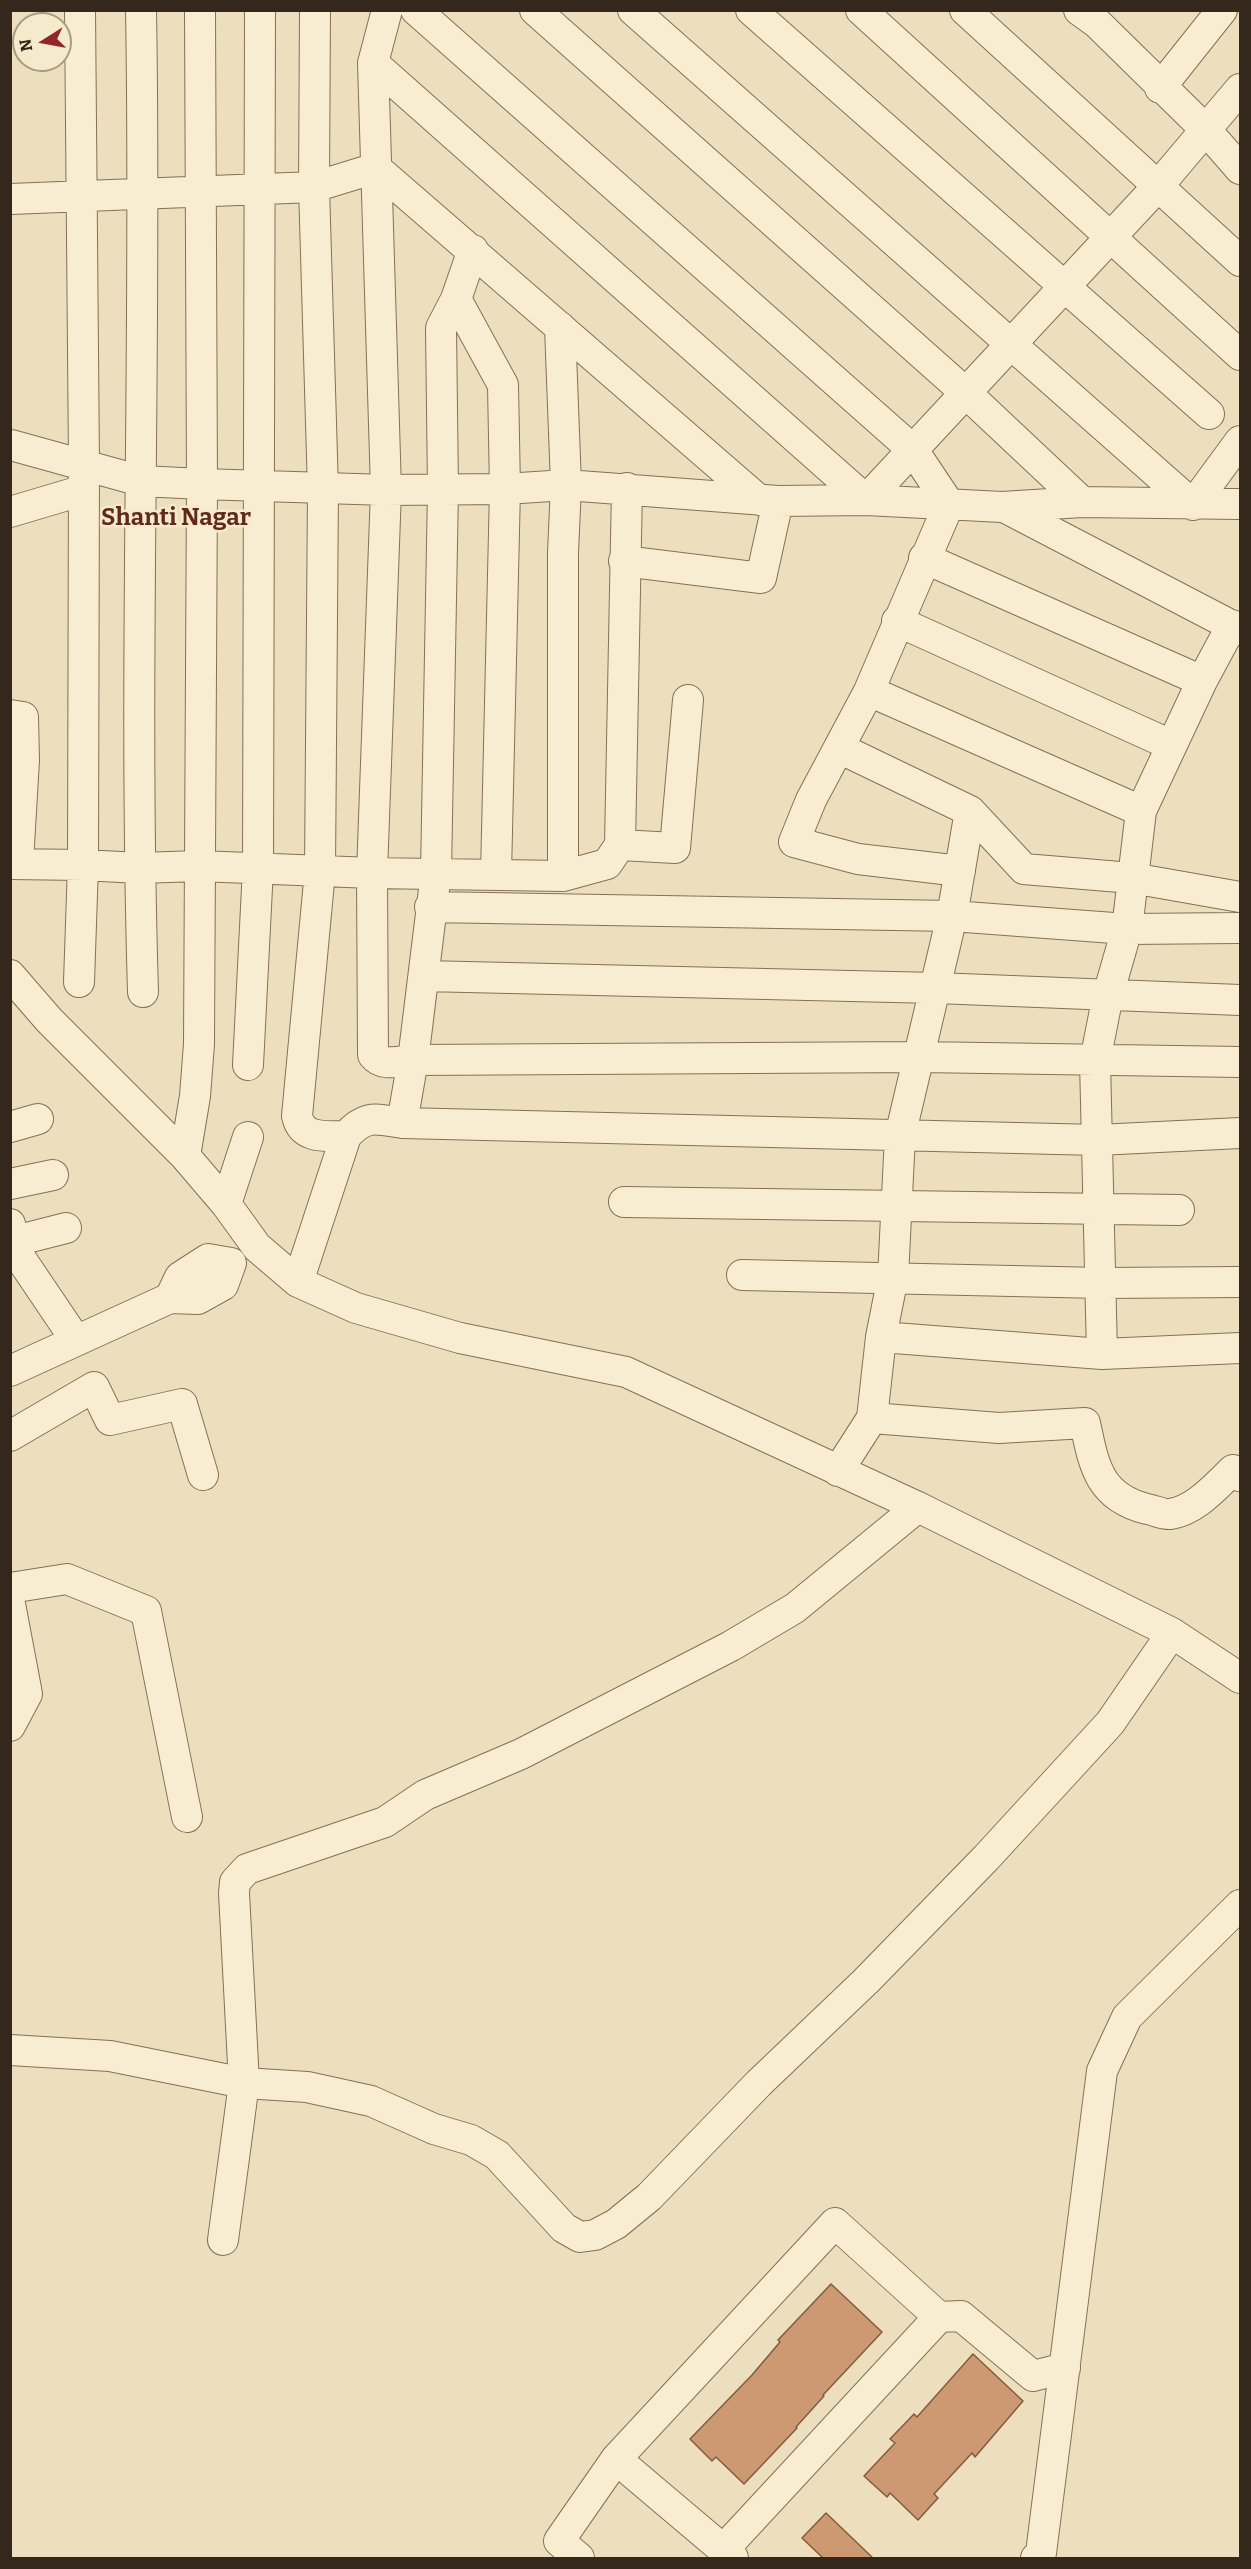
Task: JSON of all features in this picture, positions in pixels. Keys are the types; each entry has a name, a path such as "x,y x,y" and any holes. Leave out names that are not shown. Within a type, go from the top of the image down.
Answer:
{"street":[{"path":"80,10 84,477 83,865 80,982"},
{"path":"141,10 144,193 139,868 143,992"},
{"path":"185,1156 195,1096 199,1044 202,484 200,10"},
{"path":"248,1065 258,868 260,10"},
{"path":"315,10 314,187 323,490 320,871 297,1116 299,1126 305,1131 317,1135 346,1136"},
{"path":"387,10 373,63 386,490 372,873 373,1055 377,1060 385,1063 413,1060 920,1057 1240,1062"},
{"path":"416,10 914,450 949,504"},
{"path":"535,10 967,394 1082,502"},
{"path":"633,10 1192,505"},
{"path":"751,10 1064,289 1209,414"},
{"path":"861,10 1112,236 1240,355"},
{"path":"964,10 1160,185 1240,261"},
{"path":"1160,88 1222,10"},
{"path":"1094,15 1160,88 1206,130 1240,169"},
{"path":"373,63 866,500"},
{"path":"866,500 1160,185 1240,89"},
{"path":"10,199 314,187 376,168"},
{"path":"376,168 560,327 768,501"},
{"path":"402,1123 413,1060 436,873 443,490 441,328 456,299 473,250"},
{"path":"456,299 503,385 505,489 495,874"},
{"path":"560,327 566,485 563,553 563,876"},
{"path":"1192,505 1240,441"},
{"path":"11,445 84,477 202,484 260,484 323,490 505,489 566,485 627,488 768,501 866,500 1002,507 1082,502 1240,504"},
{"path":"10,512 84,477"},
{"path":"10,715 23,717 17,759 14,863 139,868 199,866 372,873 563,876 607,864 620,845 627,488"},
{"path":"624,561 761,578 768,501"},
{"path":"949,504 869,691 811,800 794,842 858,859 960,871"},
{"path":"1002,507 1236,628 1202,681 1141,811 1127,929 1108,995 1095,1061 1102,1354"},
{"path":"924,558 1202,681"},
{"path":"897,621 1171,745"},
{"path":"869,691 1141,811"},
{"path":"620,845 675,848 688,700"},
{"path":"839,748 970,811 1024,869 1132,878 1240,897"},
{"path":"838,1471 872,1418 881,1337 893,1277 900,1136 952,916 970,811"},
{"path":"430,908 952,916 1127,929 1240,928"},
{"path":"10,975 49,1020 185,1156 226,1204 257,1247 298,1282 356,1308 460,1338 626,1372 918,1507 1172,1633 1240,1678"},
{"path":"424,976 936,988 1240,1000"},
{"path":"298,1282 346,1136 357,1125 369,1119 402,1123 1098,1140 1240,1133"},
{"path":"226,1204 248,1137"},
{"path":"10,1184 52,1175"},
{"path":"624,1202 1100,1211 1179,1210"},
{"path":"66,1227 13,1232 19,1256 75,1340"},
{"path":"10,1371 170,1298 198,1299 223,1285 231,1263 257,1247"},
{"path":"742,1275 1102,1283 1240,1281"},
{"path":"881,1337 1102,1354 1240,1348"},
{"path":"10,1436 94,1387 110,1420 182,1404 203,1474"},
{"path":"872,1418 999,1428 1085,1423 1093,1459 1105,1487 1139,1507 1170,1514 1199,1502 1233,1470 1240,1476"},
{"path":"223,2240 244,2084 234,1893 238,1875 247,1869 385,1822 425,1795 521,1754 731,1646 795,1608 918,1507"},
{"path":"10,1588 67,1579 146,1611 188,1816"},
{"path":"10,1604 19,1696 10,1726"},
{"path":"10,2050 110,2056 244,2084 307,2087 343,2093 370,2101 434,2129 471,2140 497,2155 564,2228 580,2237 595,2235 616,2224 649,2197 759,2083 866,1980 986,1858 1110,1723 1172,1633"},
{"path":"1036,2559 1041,2553 1102,2071 1127,2017 1240,1905"},
{"path":"579,2559 559,2541 616,2458 835,2223 939,2317 961,2316 1033,2376 1065,2368"},
{"path":"616,2458 728,2554 939,2317"}],"building":[{"path":"831,2284 882,2332 744,2484 716,2457 712,2461 690,2439 752,2375 780,2342 778,2340"},
{"path":"973,2354 1023,2401 975,2457 972,2453 934,2494 938,2498 918,2520 890,2493 887,2497 864,2476 895,2443 890,2439 914,2414 917,2417"},
{"path":"826,2513 874,2559 824,2559 802,2538"}],"district":[{"name":"Shanti Nagar","path":"176,518"}]}
